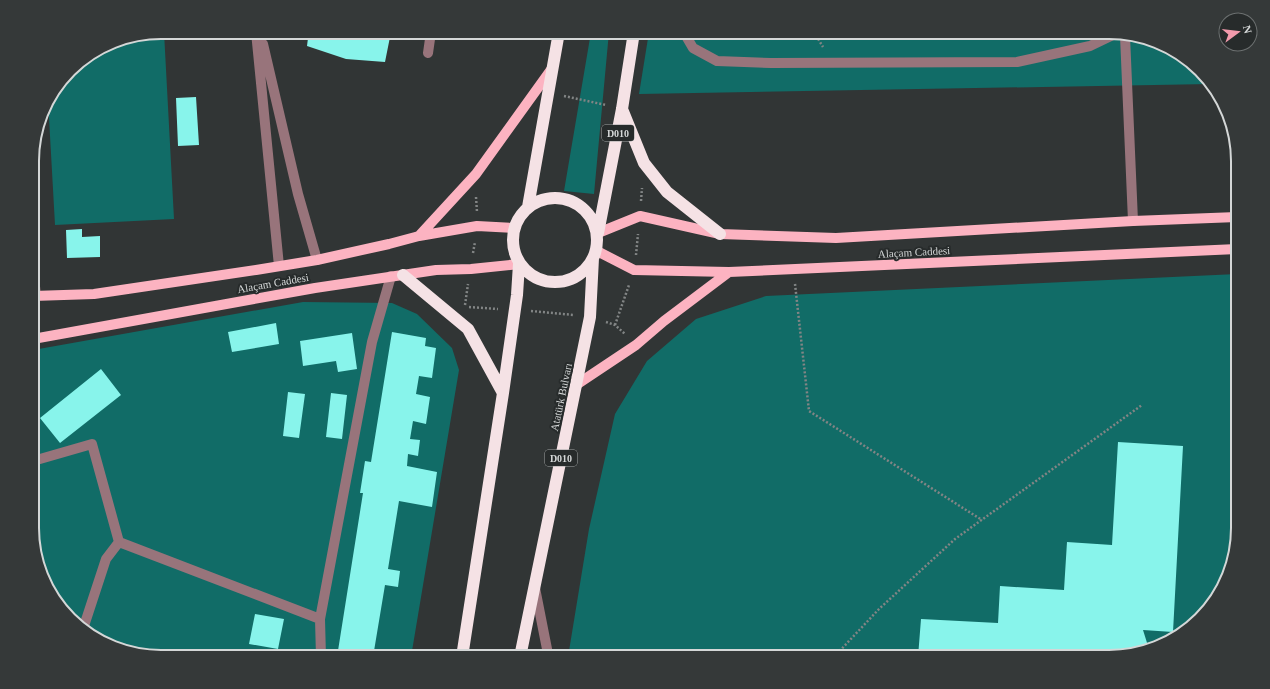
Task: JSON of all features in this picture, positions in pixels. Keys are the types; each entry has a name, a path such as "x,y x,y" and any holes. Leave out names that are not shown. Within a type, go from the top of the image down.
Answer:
{"highway":[{"path":"528,208 559,39"},
{"name":"D010","path":"595,255 622,109 633,39"},
{"path":"622,109 644,164 667,192 720,234"},
{"path":"595,255 586,269 576,277 564,282 539,280 528,273 519,264 514,252 514,228 520,217 528,208 538,201 551,198 563,199 575,203 585,211 598,233"},
{"name":"Atatürk Bulvarı","path":"521,650 590,317 595,255"},
{"path":"463,650 503,392 519,264"},
{"path":"403,275 468,329 503,392"}],"main road":[{"path":"418,236 476,174 553,67"},
{"name":"Alaçam Caddesi","path":"640,216 720,234 836,238 1133,221 1231,217"},
{"path":"598,233 640,216"},
{"name":"Alaçam Caddesi","path":"39,296 94,294 317,260 418,236 477,226 514,228"},
{"name":"Alaçam Caddesi","path":"595,255 634,270 729,272 1231,249"},
{"name":"Alaçam Caddesi","path":"39,338 315,288 391,276 436,270 471,269 519,264"},
{"path":"576,385 636,345 664,321 729,272"}],"street":[{"path":"257,39 279,266"},
{"path":"262,39 294,178 317,260"},
{"path":"428,53 430,39"},
{"path":"688,39 693,48 717,61 771,63 1017,62 1090,46 1105,39"},
{"path":"1125,40 1133,221"},
{"path":"321,650 320,619 372,342 391,276"},
{"path":"39,459 92,444 119,542"},
{"path":"119,542 320,619"},
{"path":"85,623 106,559 119,542"},
{"path":"534,586 547,650"}],"path":[{"path":"548,93 622,109"},
{"path":"615,325 634,270 644,164"},
{"path":"794,269 809,411 982,520"},
{"path":"456,318 465,307 514,309 590,317 615,325 636,345"},
{"path":"841,650 879,609 955,539 1142,405"}],"shaded area":[{"path":"164,39 174,219 55,225 49,113 55,100 69,81 81,69 100,55 122,45 137,41"},
{"path":"590,39 608,39 594,194 564,191"},
{"path":"648,39 1125,40 1148,45 1163,52 1189,69 1204,84 639,94"},
{"path":"1231,274 1230,544 1225,567 1210,596 1189,620 1177,629 1148,644 1117,650 569,650 589,529 615,414 647,361 696,319 766,296"},
{"path":"303,302 392,303 417,314 452,348 459,370 412,650 153,650 122,644 93,629 81,620 69,608 55,589 48,575 40,544 39,349"}],"building":[{"path":"308,39 390,39 385,62 346,59 307,46"},
{"path":"196,97 199,145 178,146 176,98"},
{"path":"82,229 82,237 100,236 100,257 67,258 66,230"},
{"path":"276,323 279,344 232,352 228,332"},
{"path":"392,332 426,338 425,346 436,348 432,378 419,376 416,394 430,397 426,424 413,421 410,439 420,440 418,456 408,454 407,466 437,472 432,507 399,501 388,569 400,571 398,587 385,585 374,650 338,650 363,493 360,493 365,461 371,462"},
{"path":"352,333 357,369 338,372 336,361 303,366 300,341"},
{"path":"101,369 121,395 60,443 40,418"},
{"path":"288,392 305,394 299,438 283,436"},
{"path":"331,393 347,395 342,439 326,437"},
{"path":"1118,442 1183,446 1173,631 1143,630 1147,644 1117,650 919,650 921,619 998,623 1000,586 1064,590 1067,542 1112,545"},
{"path":"255,614 284,619 278,649 249,644"}]}
